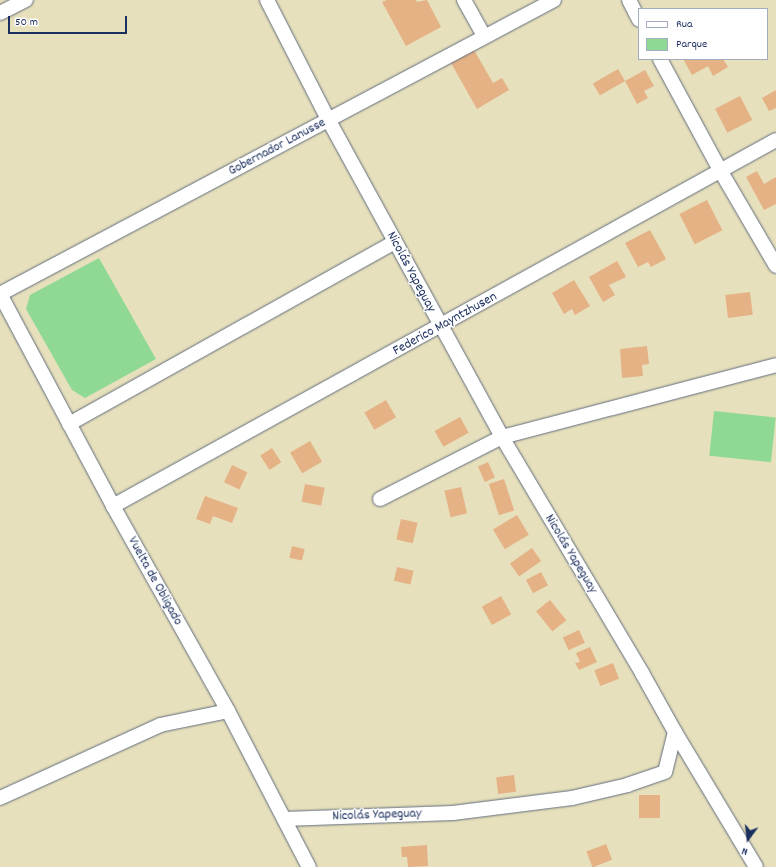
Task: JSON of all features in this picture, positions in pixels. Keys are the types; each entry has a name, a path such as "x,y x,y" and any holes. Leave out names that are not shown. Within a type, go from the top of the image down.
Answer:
{"street":[{"path":"0,13 26,0"},
{"name":"Nicolás Yapeguay","path":"267,0 328,119 440,327 502,437 642,673 675,732 665,772 628,785 572,798 453,813 284,819"},
{"path":"464,0 484,36"},
{"name":"Gobernador Lanusse","path":"0,294 554,0"},
{"path":"628,0 638,18"},
{"path":"661,60 720,170 776,266"},
{"name":"Federico Mayntzhusen","path":"113,506 440,327 776,140"},
{"path":"69,424 395,242"},
{"name":"Vuelta de Obligado","path":"0,294 113,506 228,712 309,867"},
{"path":"380,499 502,437 776,365"},
{"path":"0,798 160,725 228,712"},
{"path":"675,732 756,867"}],"green space":[{"path":"99,258 156,359 85,398 72,390 26,309 30,295"},
{"path":"714,411 776,417 771,462 709,456"}],"building":[{"path":"387,0 416,0 417,2 427,0 441,27 406,46 382,2"},
{"path":"474,50 493,83 502,78 509,90 477,109 451,63"},
{"path":"684,60 724,60 728,67 713,76 708,66 692,75"},
{"path":"618,69 625,81 600,96 593,84"},
{"path":"645,70 654,86 644,91 648,98 637,104 625,81"},
{"path":"776,90 776,108 769,111 762,98"},
{"path":"740,96 752,120 727,133 715,109"},
{"path":"757,171 764,184 776,177 776,204 764,210 746,177"},
{"path":"707,200 722,230 695,244 679,214"},
{"path":"650,230 666,259 651,267 648,262 638,267 625,243"},
{"path":"617,261 626,277 609,285 615,295 603,302 589,277"},
{"path":"574,280 590,306 575,315 572,309 564,314 552,293"},
{"path":"750,292 753,315 728,318 725,295"},
{"path":"647,346 649,364 642,365 643,376 622,378 620,349"},
{"path":"386,400 396,417 374,430 364,412"},
{"path":"460,417 469,433 443,447 435,431"},
{"path":"310,441 322,462 302,473 290,452"},
{"path":"272,448 281,462 270,470 260,456"},
{"path":"488,462 495,478 485,482 478,466"},
{"path":"232,465 247,472 239,489 224,482"},
{"path":"504,479 514,510 499,515 489,484"},
{"path":"305,484 325,488 321,505 302,502"},
{"path":"461,487 467,513 451,517 444,491"},
{"path":"205,496 238,508 232,523 213,516 210,524 196,519"},
{"path":"517,515 529,535 505,549 493,529"},
{"path":"401,519 418,523 413,543 396,539"},
{"path":"292,546 305,549 302,561 289,558"},
{"path":"532,548 541,561 519,577 510,563"},
{"path":"397,567 414,571 410,584 394,581"},
{"path":"541,572 548,585 533,593 526,580"},
{"path":"501,596 511,614 492,625 482,607"},
{"path":"550,600 566,620 552,632 536,611"},
{"path":"579,630 585,643 569,650 563,638"},
{"path":"590,647 597,662 579,670 575,663 580,662 576,653"},
{"path":"613,663 619,679 600,686 594,670"},
{"path":"514,775 516,792 498,794 496,777"},
{"path":"639,795 660,795 660,818 639,818"},
{"path":"606,844 612,860 592,867 586,852"},
{"path":"427,845 428,866 408,867 407,857 402,857 401,847"}]}
